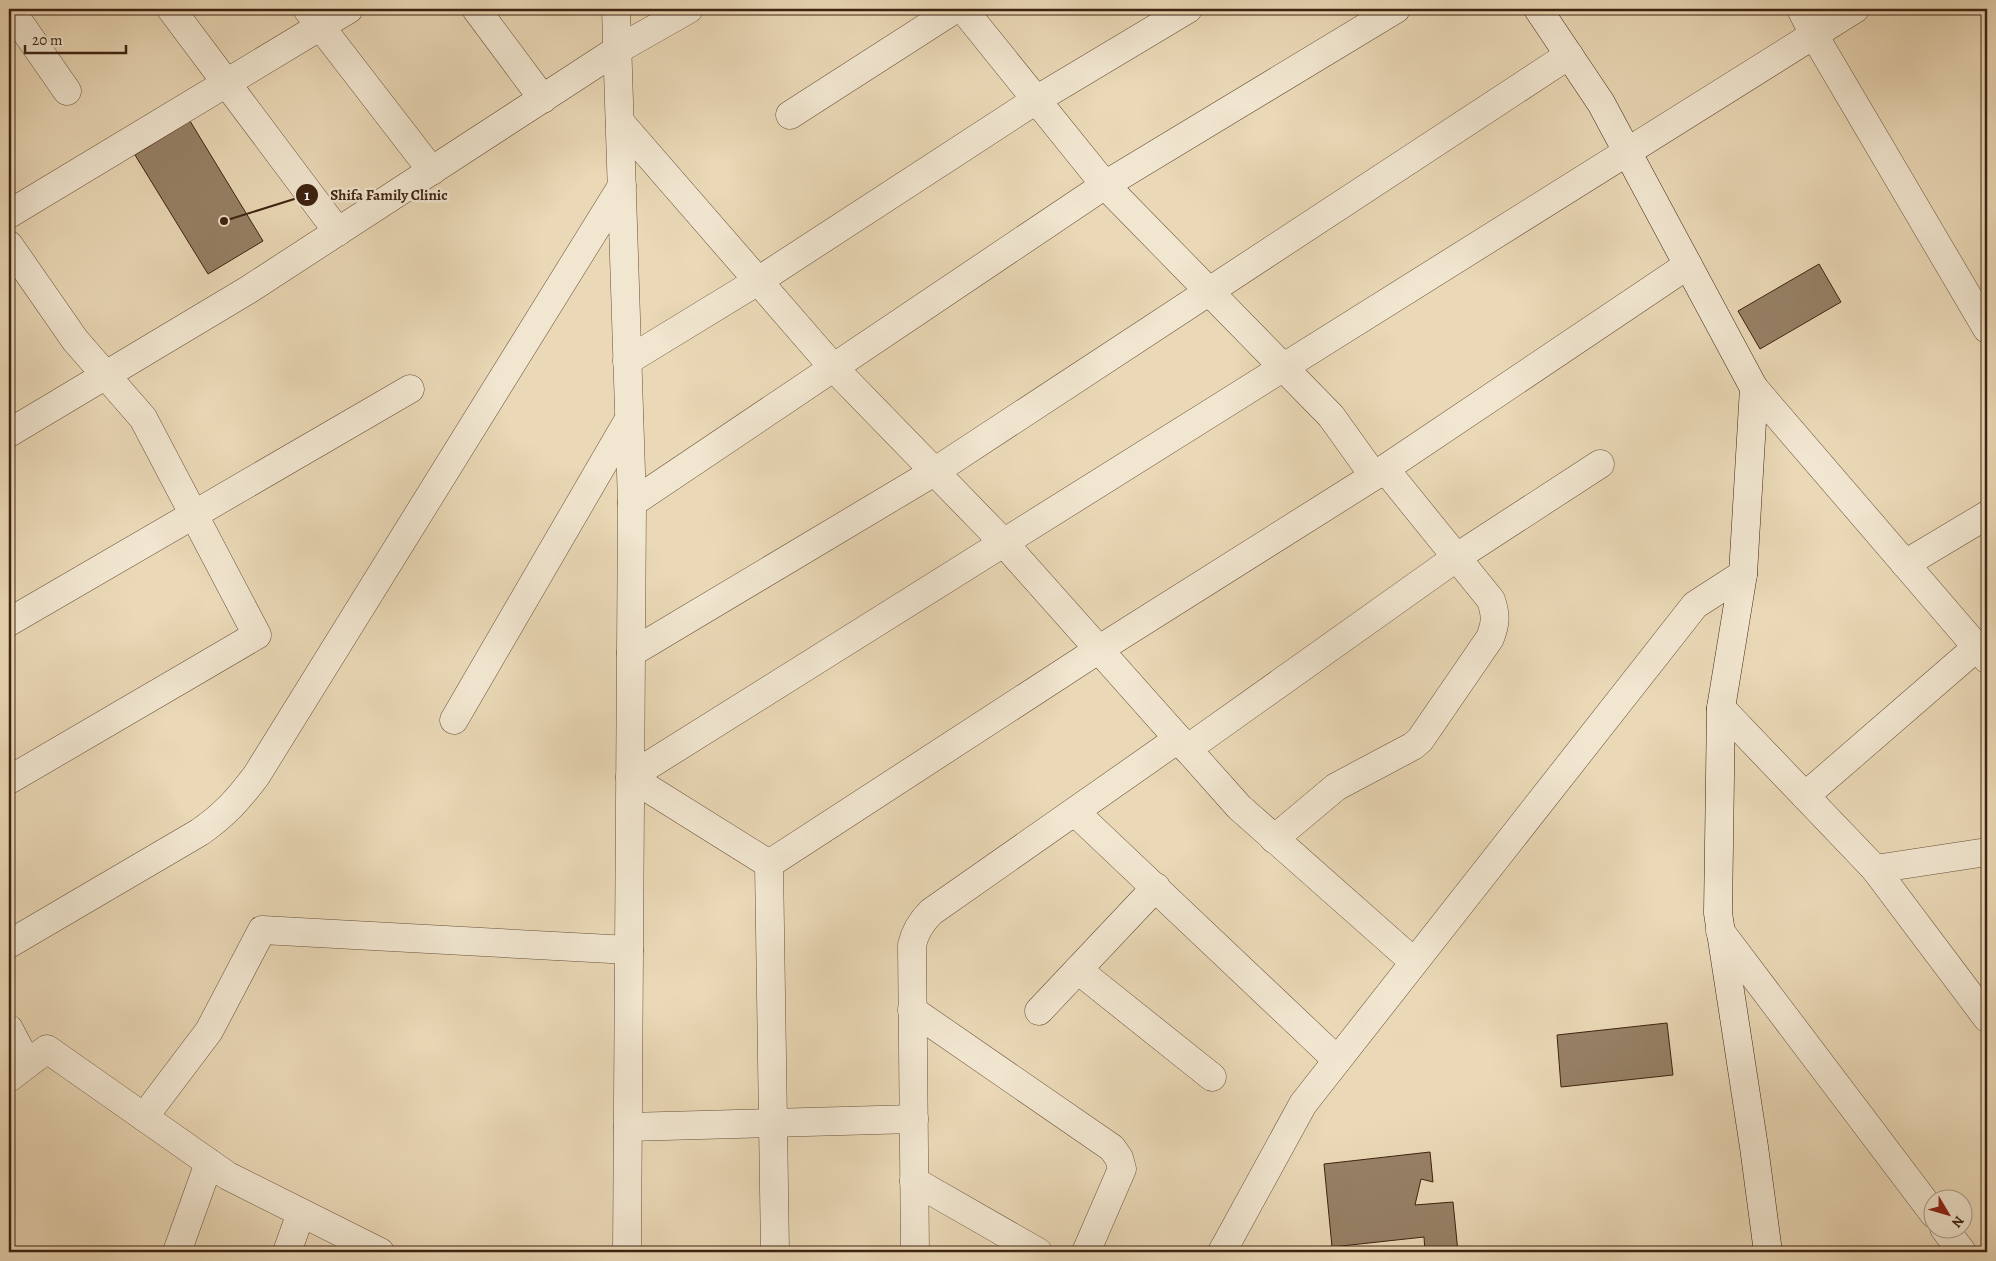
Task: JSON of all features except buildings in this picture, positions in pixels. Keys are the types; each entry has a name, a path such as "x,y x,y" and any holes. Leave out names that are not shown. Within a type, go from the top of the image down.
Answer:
{"street":[{"path":"10,9 67,91"},
{"path":"171,9 338,232"},
{"path":"9,214 226,82 314,17 349,9"},
{"path":"476,9 543,99"},
{"path":"616,9 632,502 627,1252"},
{"path":"9,433 248,290 617,50 689,9"},
{"path":"790,115 955,9"},
{"path":"963,9 1105,185 1331,416 1379,473 1457,557 1490,600 1495,612 1495,624 1490,638 1420,740 1413,746 1336,787 1274,839"},
{"path":"627,360 758,281 1036,100 1188,9"},
{"path":"632,502 832,366 1105,185 1396,9"},
{"path":"1538,9 1601,103 1754,388 1982,653 1805,796"},
{"path":"1801,9 1814,35 1987,329"},
{"path":"630,777 1855,9"},
{"path":"314,17 432,171"},
{"path":"631,653 934,472 1568,55"},
{"path":"620,122 832,366 1004,543 1239,807 1414,962"},
{"path":"9,944 200,832 221,817 240,797 261,768 622,186"},
{"path":"9,244 75,340 142,418 257,635 9,780"},
{"path":"769,864 1098,650 1379,473 1688,265"},
{"path":"1754,388 1743,574 1721,708 1718,914 1754,1146 1768,1252"},
{"path":"9,622 410,389"},
{"path":"454,720 629,419"},
{"path":"915,1252 912,945 914,934 921,923 931,912 1075,812 1182,744 1457,557 1600,464"},
{"path":"1905,564 1987,514"},
{"path":"1222,1252 1303,1104 1694,605 1743,574"},
{"path":"1721,708 1875,869 1987,1018"},
{"path":"630,777 769,864"},
{"path":"1075,812 1337,1060"},
{"path":"1875,869 1987,852"},
{"path":"769,864 776,1252"},
{"path":"1039,1011 1156,888"},
{"path":"144,1118 209,1031 262,930 629,950"},
{"path":"1720,931 1924,1201"},
{"path":"1078,970 1212,1077"},
{"path":"912,1010 1112,1148 1119,1158 1122,1169 1086,1252"},
{"path":"9,1030 18,1071 47,1049 228,1176 380,1252"},
{"path":"628,1127 914,1119"},
{"path":"177,1252 209,1163"},
{"path":"914,1181 1038,1252"},
{"path":"287,1252 302,1213"},
{"path":"1952,1238 1962,1252"}],"place":[{"name":"Shifa Family Clinic","path":"224,221"}]}
